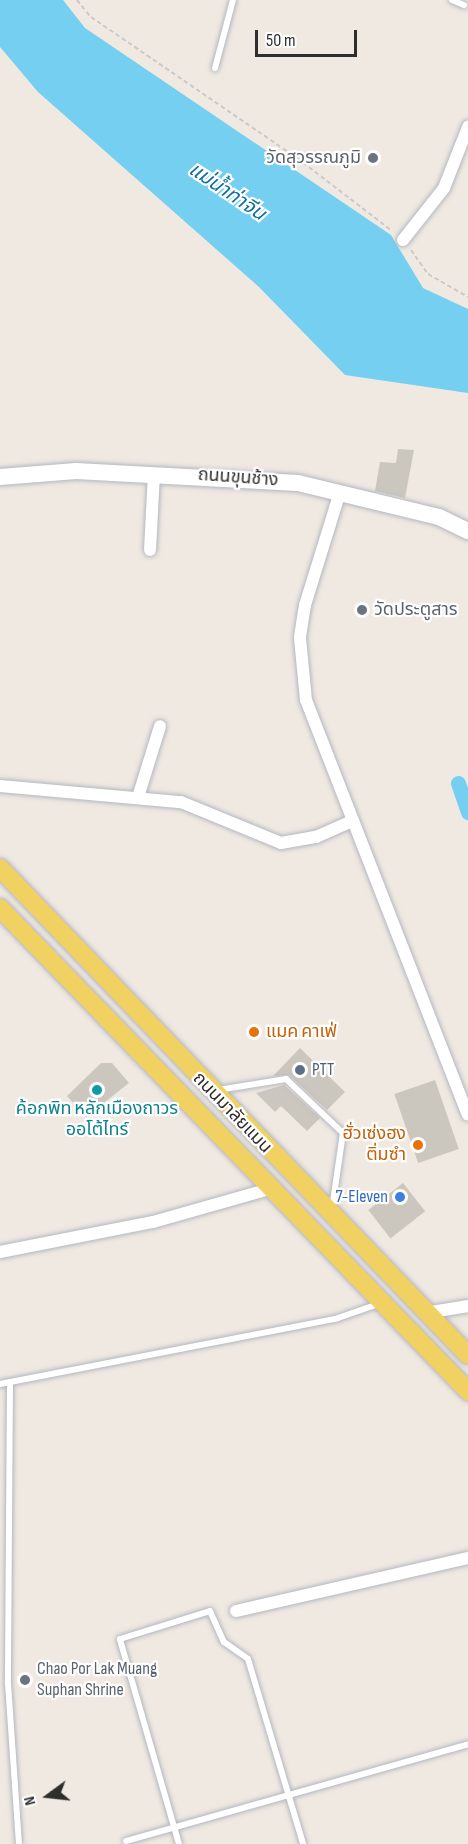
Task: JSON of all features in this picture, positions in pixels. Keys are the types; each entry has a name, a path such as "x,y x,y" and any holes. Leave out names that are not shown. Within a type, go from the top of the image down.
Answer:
{"main road":[{"name":"ถนนขุนช้าง","path":"0,477 76,471 298,483 439,518 468,531"},
{"name":"ถนนมาลัยแมน","path":"0,868 211,1091 468,1355"},
{"name":"ถนนมาลัยแมน","path":"0,908 128,1044 468,1391"},
{"path":"128,1044 147,1024"},
{"path":"381,1302 400,1286"}],"street":[{"path":"403,240 444,188 468,127"},
{"path":"150,550 154,474"},
{"path":"340,492 334,521 322,539 300,638 306,700 350,822 468,1115"},
{"path":"139,794 160,726"},
{"path":"0,786 139,794 181,802 281,843 306,840 350,822"},
{"path":"0,1251 153,1222 270,1189"},
{"path":"425,1313 468,1306"},
{"path":"236,1611 468,1558"}],"lane":[{"path":"215,68 233,0"},
{"path":"452,0 464,5"},
{"path":"211,1091 286,1078 343,1133 332,1215"},
{"path":"0,1384 338,1318 381,1302"},
{"path":"10,1382 13,1547 8,1683 19,1844"},
{"path":"179,1844 120,1639 210,1611 224,1642 248,1659 303,1844"},
{"path":"0,1684 8,1683"},
{"path":"126,1841 468,1744"}],"path":[{"path":"77,0 91,17 297,158 403,240 428,274 468,297"}],"water":[{"name":"แม่น้ำท่าจีน","path":"0,0 63,0 85,28 391,235 423,288 468,309 468,393 345,375 259,287 38,92 0,47"}],"building":[{"path":"398,449 414,450 405,498 375,491 380,462 396,463"},
{"path":"300,1048 345,1092 327,1110 289,1075 273,1076"},
{"name":"ค้อกพิท หลักเมืองถาวร ออโต้ไทร์","path":"101,1063 112,1063 129,1083 86,1117 67,1096"},
{"path":"435,1080 459,1149 418,1163 394,1094"},
{"path":"284,1085 320,1118 307,1131 281,1106 275,1112 256,1093"},
{"name":"7-Eleven","path":"403,1183 425,1211 390,1238 368,1210"}],"waterway":[{"path":"458,783 468,812"}],"place":[{"name":"วัดสุวรรณภูมิ","path":"373,158"},
{"name":"วัดประตูสาร","path":"362,610"},
{"name":"แมค คาเฟ่","path":"254,1032"},
{"name":"PTT","path":"300,1070"},
{"name":"ค้อกพิท หลักเมืองถาวร ออโต้ไทร์","path":"97,1090"},
{"name":"ฮั่วเซ่งฮง ติ่มซำ","path":"418,1145"},
{"name":"7-Eleven","path":"400,1197"},
{"name":"Chao Por Lak Muang Suphan Shrine","path":"25,1680"}]}
